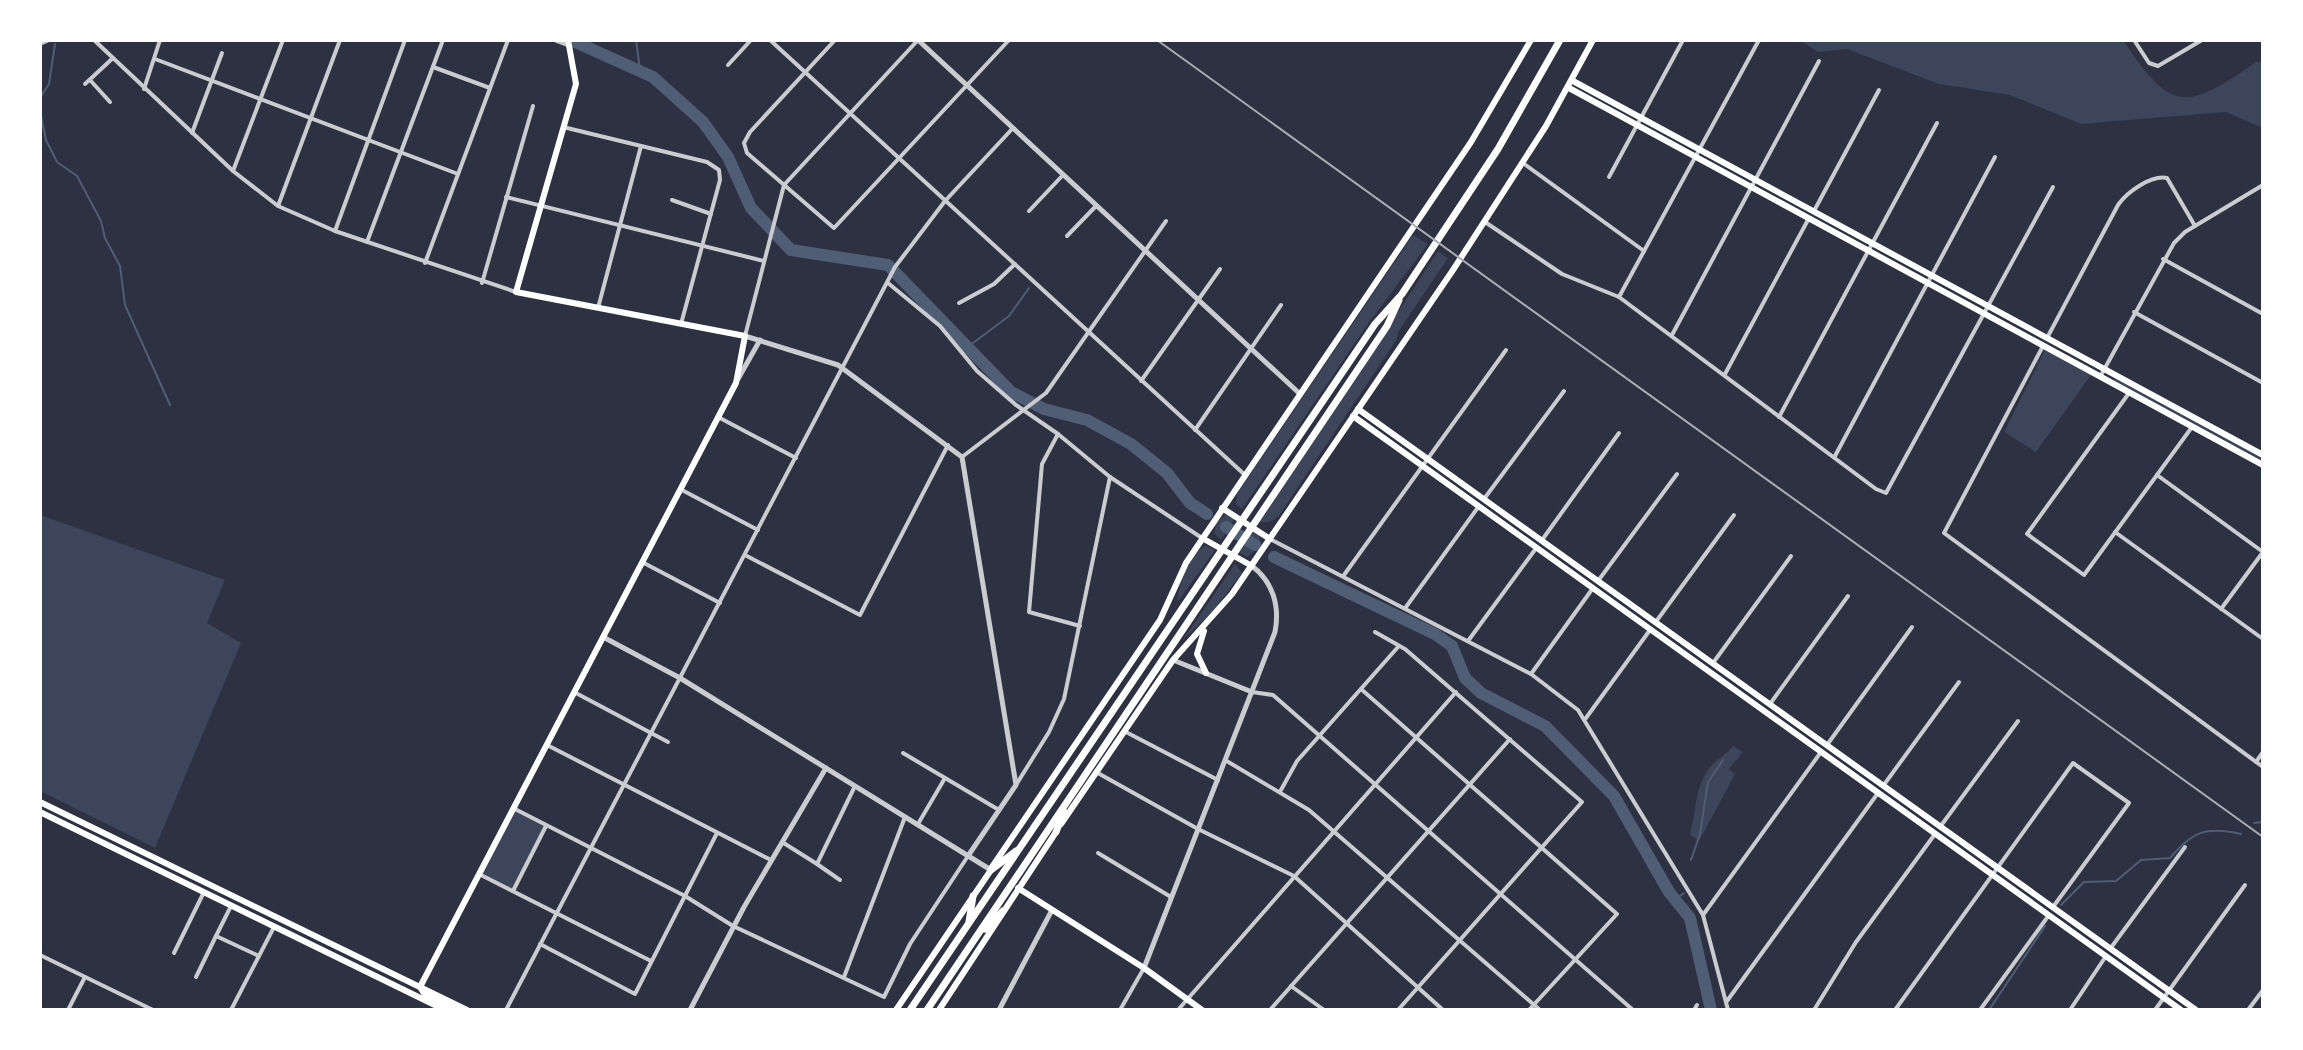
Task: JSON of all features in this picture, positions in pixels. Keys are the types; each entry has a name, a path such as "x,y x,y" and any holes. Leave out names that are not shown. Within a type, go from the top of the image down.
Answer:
{"highway":[{"path":"910,1010 1375,324 1402,294 1447,228 1522,110 1560,40"},
{"path":"927,1010 1387,326 1402,294"},
{"path":"1056,832 1071,796"},
{"path":"991,870 1020,847"},
{"path":"969,923 973,896"},
{"path":"974,939 1003,911"}],"main road":[{"path":"896,1010 1160,620 1181,572 1202,538 1421,217 1531,40"},
{"path":"939,1010 1173,660 1207,624 1252,566 1453,270 1569,88 1593,40"},
{"path":"420,987 736,383 745,336 516,292 576,84 570,43"},
{"path":"1573,81 2263,455"},
{"path":"1569,88 2263,465"},
{"path":"1358,409 2053,908 2181,1010"},
{"path":"1353,416 2049,915 2196,1010"},
{"path":"1222,508 1270,539"},
{"path":"1202,538 1252,566"},
{"path":"1206,673 1197,654 1207,624"},
{"path":"40,802 467,1010"},
{"path":"40,812 445,1010"},
{"path":"132,857 136,849"},
{"path":"168,875 171,869 179,870"},
{"path":"1018,888 1144,968 1202,1010"},
{"path":"420,987 425,995 454,1010"}],"street":[{"path":"40,44 49,40"},
{"path":"94,40 233,171 278,206 335,231 516,292"},
{"path":"144,89 160,40"},
{"path":"233,171 283,40"},
{"path":"278,206 340,40"},
{"path":"335,231 405,40"},
{"path":"367,242 443,40"},
{"path":"425,263 508,40"},
{"path":"554,40 570,43"},
{"path":"728,65 751,40"},
{"path":"770,40 1245,475"},
{"path":"835,40 750,132 744,143 747,153 834,228 1009,40"},
{"path":"1016,785 962,457 843,368 820,357 745,336 784,185 918,40 1300,394"},
{"path":"1609,177 1683,40"},
{"path":"1619,297 1759,40"},
{"path":"2134,40 2154,65 2162,64 2202,40"},
{"path":"192,133 222,53"},
{"path":"85,84 113,58"},
{"path":"155,59 458,174"},
{"path":"1672,335 1819,61"},
{"path":"433,67 490,88"},
{"path":"90,80 110,102"},
{"path":"1725,374 1879,90"},
{"path":"482,283 533,106"},
{"path":"1779,417 1937,123"},
{"path":"562,127 707,162 719,170 720,180 681,324"},
{"path":"506,1010 895,267 945,201 1013,128"},
{"path":"598,308 641,146"},
{"path":"1835,456 1995,157"},
{"path":"1523,163 1644,251"},
{"path":"1029,211 1063,174"},
{"path":"2195,226 2167,178 2158,177 2127,195 2118,205 1944,533 2263,767"},
{"path":"2100,377 2163,259 2179,237 2263,185"},
{"path":"1485,222 1562,274 1619,297 1881,492 1889,491 2053,187"},
{"path":"506,197 764,261"},
{"path":"672,200 711,214"},
{"path":"1067,236 1096,205"},
{"path":"962,457 1037,402 1166,221"},
{"path":"2163,259 2263,314"},
{"path":"959,303 994,284 1015,264"},
{"path":"1141,381 1220,269"},
{"path":"888,283 940,326 993,386 1029,409 1110,477 1202,538"},
{"path":"1195,430 1281,305"},
{"path":"2134,312 2263,383"},
{"path":"736,383 760,340"},
{"path":"1344,575 1506,350"},
{"path":"1484,499 1564,391"},
{"path":"2129,393 2027,534 2084,575 2192,427"},
{"path":"718,417 796,458"},
{"path":"1542,540 1619,433"},
{"path":"1058,434 1045,453 1040,473 1029,612 1080,626"},
{"path":"745,555 860,615 948,445"},
{"path":"1598,581 1677,474"},
{"path":"2157,475 2263,552 2221,609"},
{"path":"513,808 685,896 733,926 884,997 910,944 1058,716 1069,681 1110,477"},
{"path":"680,489 758,530"},
{"path":"1406,607 1479,506"},
{"path":"1586,718 1734,515"},
{"path":"2115,532 2263,639"},
{"path":"1270,539 1531,674 1562,695 1586,718 1703,915 1728,1010"},
{"path":"1468,641 1537,547"},
{"path":"1713,663 1791,556"},
{"path":"642,562 720,603"},
{"path":"1120,1010 1144,968 1277,620 1270,585 1252,566"},
{"path":"1531,674 1593,588"},
{"path":"1770,704 1848,596"},
{"path":"1827,745 1912,627"},
{"path":"1375,632 1456,692 1582,802 1398,1010"},
{"path":"603,637 680,678 991,870"},
{"path":"1281,790 1297,761 1398,647"},
{"path":"1173,660 1252,692 1273,695 1633,1010"},
{"path":"1883,786 1959,682"},
{"path":"1361,689 1617,914 1531,1008"},
{"path":"574,692 668,742"},
{"path":"1178,1010 1185,998 1456,692"},
{"path":"1940,827 2018,721"},
{"path":"1124,731 1218,780"},
{"path":"1270,1010 1510,739"},
{"path":"547,745 771,860"},
{"path":"1703,915 1821,752"},
{"path":"2256,762 2263,752"},
{"path":"903,753 999,810"},
{"path":"1225,760 1281,790 1333,831 1531,1008 1540,1010"},
{"path":"1895,1010 2073,763 2129,803 2053,908"},
{"path":"690,1010 733,926 826,768"},
{"path":"1096,772 1198,829 1294,876 1443,1010"},
{"path":"918,825 945,778"},
{"path":"817,864 855,786"},
{"path":"1726,1002 1878,793"},
{"path":"844,977 905,817"},
{"path":"513,891 547,825"},
{"path":"540,944 635,994 717,833"},
{"path":"1814,1010 1856,942 1935,833"},
{"path":"782,842 840,880"},
{"path":"2070,1010 2185,847"},
{"path":"1098,853 1172,897"},
{"path":"479,874 651,961"},
{"path":"2155,1010 2245,885"},
{"path":"174,953 204,892"},
{"path":"196,977 231,906"},
{"path":"999,1010 1052,910"},
{"path":"1980,1010 2049,915"},
{"path":"231,1010 274,927"},
{"path":"216,936 259,956"},
{"path":"40,955 153,1010"},
{"path":"68,1010 85,977"},
{"path":"1291,986 1324,1010"},
{"path":"2248,1010 2263,990"}],"shaded area":[{"path":"2123,40 2154,81 2167,92 2181,97 2212,90 2256,62 2263,62 2263,128 2226,112 2081,124 2010,95 1939,84 1847,49 1818,52 1801,41"},
{"path":"1413,235 1428,244 1370,321 1242,509 1236,504 1237,494"},
{"path":"1438,251 1448,258 1398,332 1397,339 1278,517 1269,522 1260,522"},
{"path":"2045,350 2091,375 2036,452 2004,432"},
{"path":"2115,378 2263,458 2263,461 2114,381"},
{"path":"1226,514 1235,518 1221,540 1215,534 1215,524"},
{"path":"40,515 225,580 207,623 241,643 155,848 40,791"},
{"path":"1254,531 1259,534 1261,544 1248,557 1239,553"},
{"path":"1206,546 1215,550 1177,603 1186,571 1195,555"},
{"path":"1235,564 1242,573 1212,612 1182,641"},
{"path":"1733,746 1743,752 1729,769 1735,774 1699,841 1690,835 1703,778"},
{"path":"513,808 547,825 513,891 479,874"}],"waterway":[{"path":"571,40 653,77 703,122 728,157 751,208 791,250 888,265 1011,392 1044,409 1087,420 1131,444 1167,473 1190,503 1207,514"},
{"path":"636,40 640,70"},
{"path":"40,98 49,84 55,44"},
{"path":"40,111 46,140 57,162 77,176 101,221 105,238 120,266 125,305 170,405"},
{"path":"969,346 1009,316 1029,288"},
{"path":"1226,527 1255,545"},
{"path":"1274,557 1435,634 1452,646 1465,678 1481,693 1545,726 1614,796 1669,892 1690,918 1711,1010"},
{"path":"1691,860 1700,834 1708,782 1723,760"},
{"path":"2254,823 2263,822"},
{"path":"2061,905 2084,882 2116,881 2141,860 2170,858 2193,836 2209,831 2241,834"},
{"path":"1676,899 1684,893"},
{"path":"1989,1010 2045,926"}],"railway":[{"path":"1157,40 2263,837"}]}
